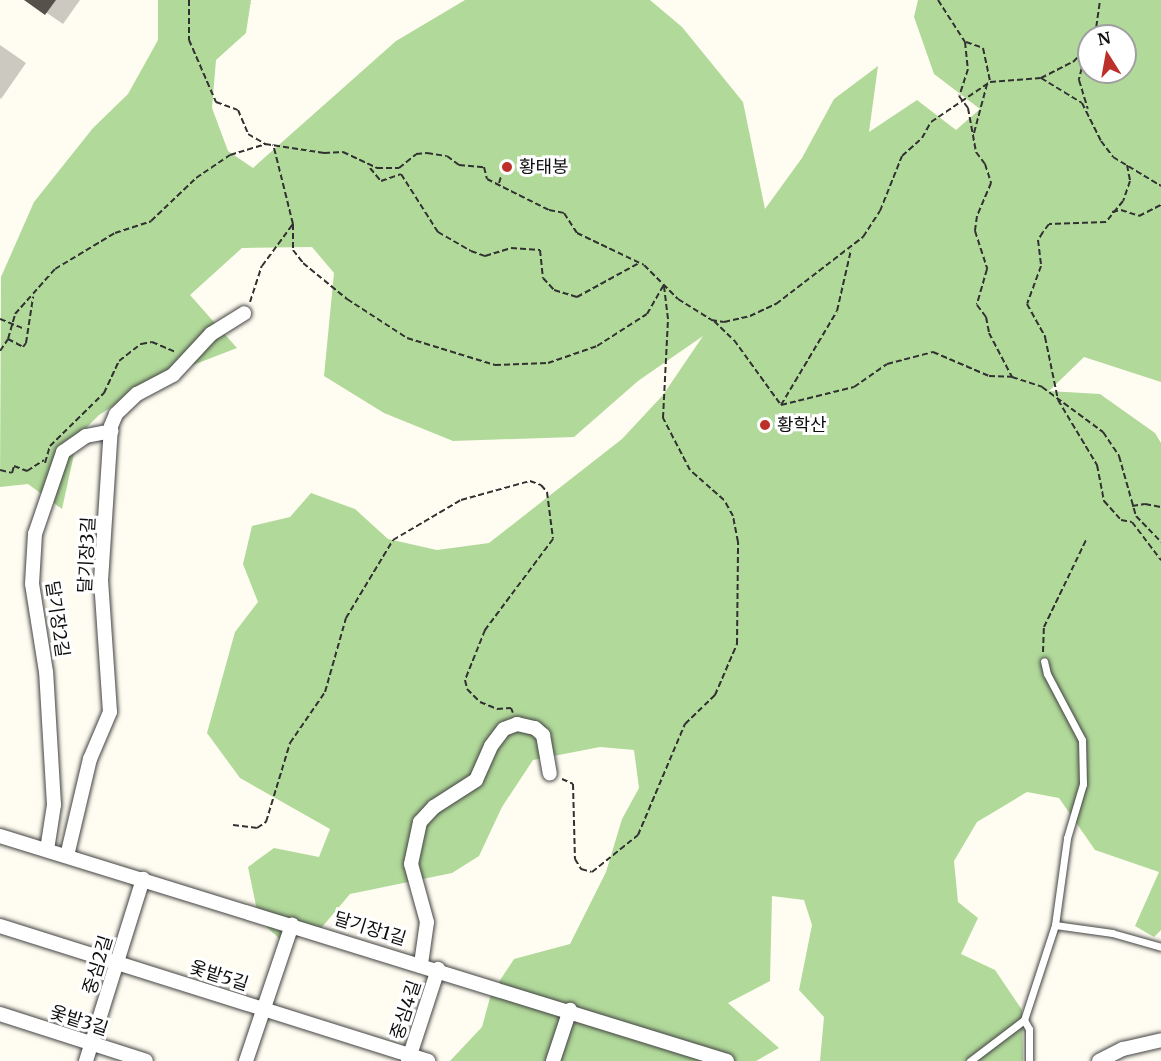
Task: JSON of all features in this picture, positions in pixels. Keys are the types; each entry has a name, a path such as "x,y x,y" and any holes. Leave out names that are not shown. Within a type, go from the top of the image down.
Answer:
{"street":[{"name":"달기장3길","path":"68,856 90,759 110,711 101,581 112,431 116,414 137,394 173,375 212,334 244,313"},
{"name":"달기장2길","path":"47,850 54,806 46,672 32,584 35,534 63,452 86,436 112,431"},
{"path":"421,964 427,922 411,864 420,822 434,807 476,780 491,746 504,729 517,724 536,728 543,735 550,773"},
{"name":"달기장1길","path":"1,838 68,856 438,969 570,1010 710,1059 727,1061"},
{"name":"중심2길","path":"86,1061 142,879"},
{"path":"246,1061 292,925"},
{"name":"옻밭5길","path":"0,926 264,1009 409,1058 428,1061"},
{"name":"중심4길","path":"409,1058 438,969"},
{"path":"553,1061 570,1010"},
{"name":"옻밭3길","path":"0,1014 146,1061"},
{"path":"1098,1061 1123,1049 1161,1040"}],"lane":[{"path":"970,1061 1024,1020 1055,925 1067,838 1083,784 1082,740 1047,674 1044,661"},
{"path":"1055,925 1112,933 1161,947"},
{"path":"1024,1020 1029,1029 1029,1061"}],"path":[{"path":"189,0 189,40 216,102 237,110 248,134 265,144"},
{"path":"938,0 965,42 969,61 960,86 961,101 968,108 973,135 991,188 977,216 979,252 987,269 978,305 1012,376"},
{"path":"1097,24 1100,0"},
{"path":"965,42 983,48 990,82"},
{"path":"711,320 724,322 776,304 814,272 851,249 880,211 909,146 922,138 931,122 990,82 1041,78 1077,58"},
{"path":"1041,78 1073,95 1089,111"},
{"path":"973,135 987,84"},
{"path":"1080,84 1101,141 1113,157 1161,186"},
{"path":"0,351 8,339 15,314 55,270 115,233 151,222 196,178 230,155 265,144 273,144 324,153 343,152 370,166 399,168 416,154 440,154 459,165 484,167 487,179 549,210 564,213 577,233 639,263 678,299 711,320 734,340 781,405"},
{"path":"273,144 294,224 293,250 303,263 347,299 407,338 495,365 548,363 597,346 647,314 664,285"},
{"path":"1127,165 1130,181 1123,201 1106,222 1049,224 1038,240 1041,266 1027,304 1029,314 1045,337 1058,400 1097,465 1104,501 1121,520 1132,522 1161,560"},
{"path":"370,166 381,181 401,174 438,232 471,251 485,256 511,248 540,250 543,278 554,290 577,297 639,263"},
{"path":"499,183 501,177"},
{"path":"1111,213 1121,210 1139,216 1161,205"},
{"path":"244,313 261,266 294,224"},
{"path":"781,405 837,311 851,249"},
{"path":"550,773 573,784 575,859 581,869 592,872 638,835 685,724 715,695 737,644 738,542 733,516 724,500 690,470 663,418 668,319 664,285"},
{"path":"8,339 23,347 33,296"},
{"path":"0,319 26,329"},
{"path":"45,468 45,459 50,446 104,393 119,361 141,344 159,342 187,360"},
{"path":"781,405 854,387 887,364 933,352 945,354 989,376 1012,376 1042,387 1083,415 1109,439 1121,463 1131,506 1161,542"},
{"path":"0,470 12,473 14,466 27,471 45,459"},
{"path":"233,825 257,828 266,822 290,743 325,692 346,618 393,540 461,500 530,481 542,485 547,492 553,539 485,630 465,680 467,689 485,705 511,708 517,724"},
{"path":"1131,506 1145,504 1161,507"},
{"path":"1044,661 1044,627 1086,540"}],"green space":[{"path":"158,0 251,0 246,33 216,60 212,108 228,151 253,168 396,41 465,0 650,0 682,27 743,102 765,209 802,158 834,99 878,66 869,132 917,100 956,130 980,109 934,74 914,17 918,0 1161,0 1161,382 1084,357 1049,391 1100,394 1155,433 1161,443 1161,930 1154,937 1135,926 1159,872 1095,850 1059,798 1027,792 977,822 954,861 958,902 978,918 961,954 995,970 1022,1010 1023,1061 820,1061 824,1017 799,990 812,925 804,900 772,896 770,981 728,1003 779,1048 756,1061 450,1061 482,1027 491,994 514,959 570,944 606,872 622,819 639,788 634,750 600,747 533,760 502,807 479,856 452,873 350,894 317,933 281,940 259,920 248,867 274,848 319,857 330,829 240,778 207,733 235,632 258,602 243,564 252,526 290,517 311,493 355,509 388,539 437,550 489,543 622,439 663,395 703,336 638,381 574,437 453,441 384,413 324,376 334,273 312,247 242,248 190,295 237,348 154,380 99,415 78,436 62,509 28,484 0,487 1,277 34,202 93,128 128,94 158,40"}],"building":[{"path":"24,0 56,0 45,15"}],"place":[{"name":"황태봉","path":"507,167"},
{"name":"황학산","path":"765,425"}]}
